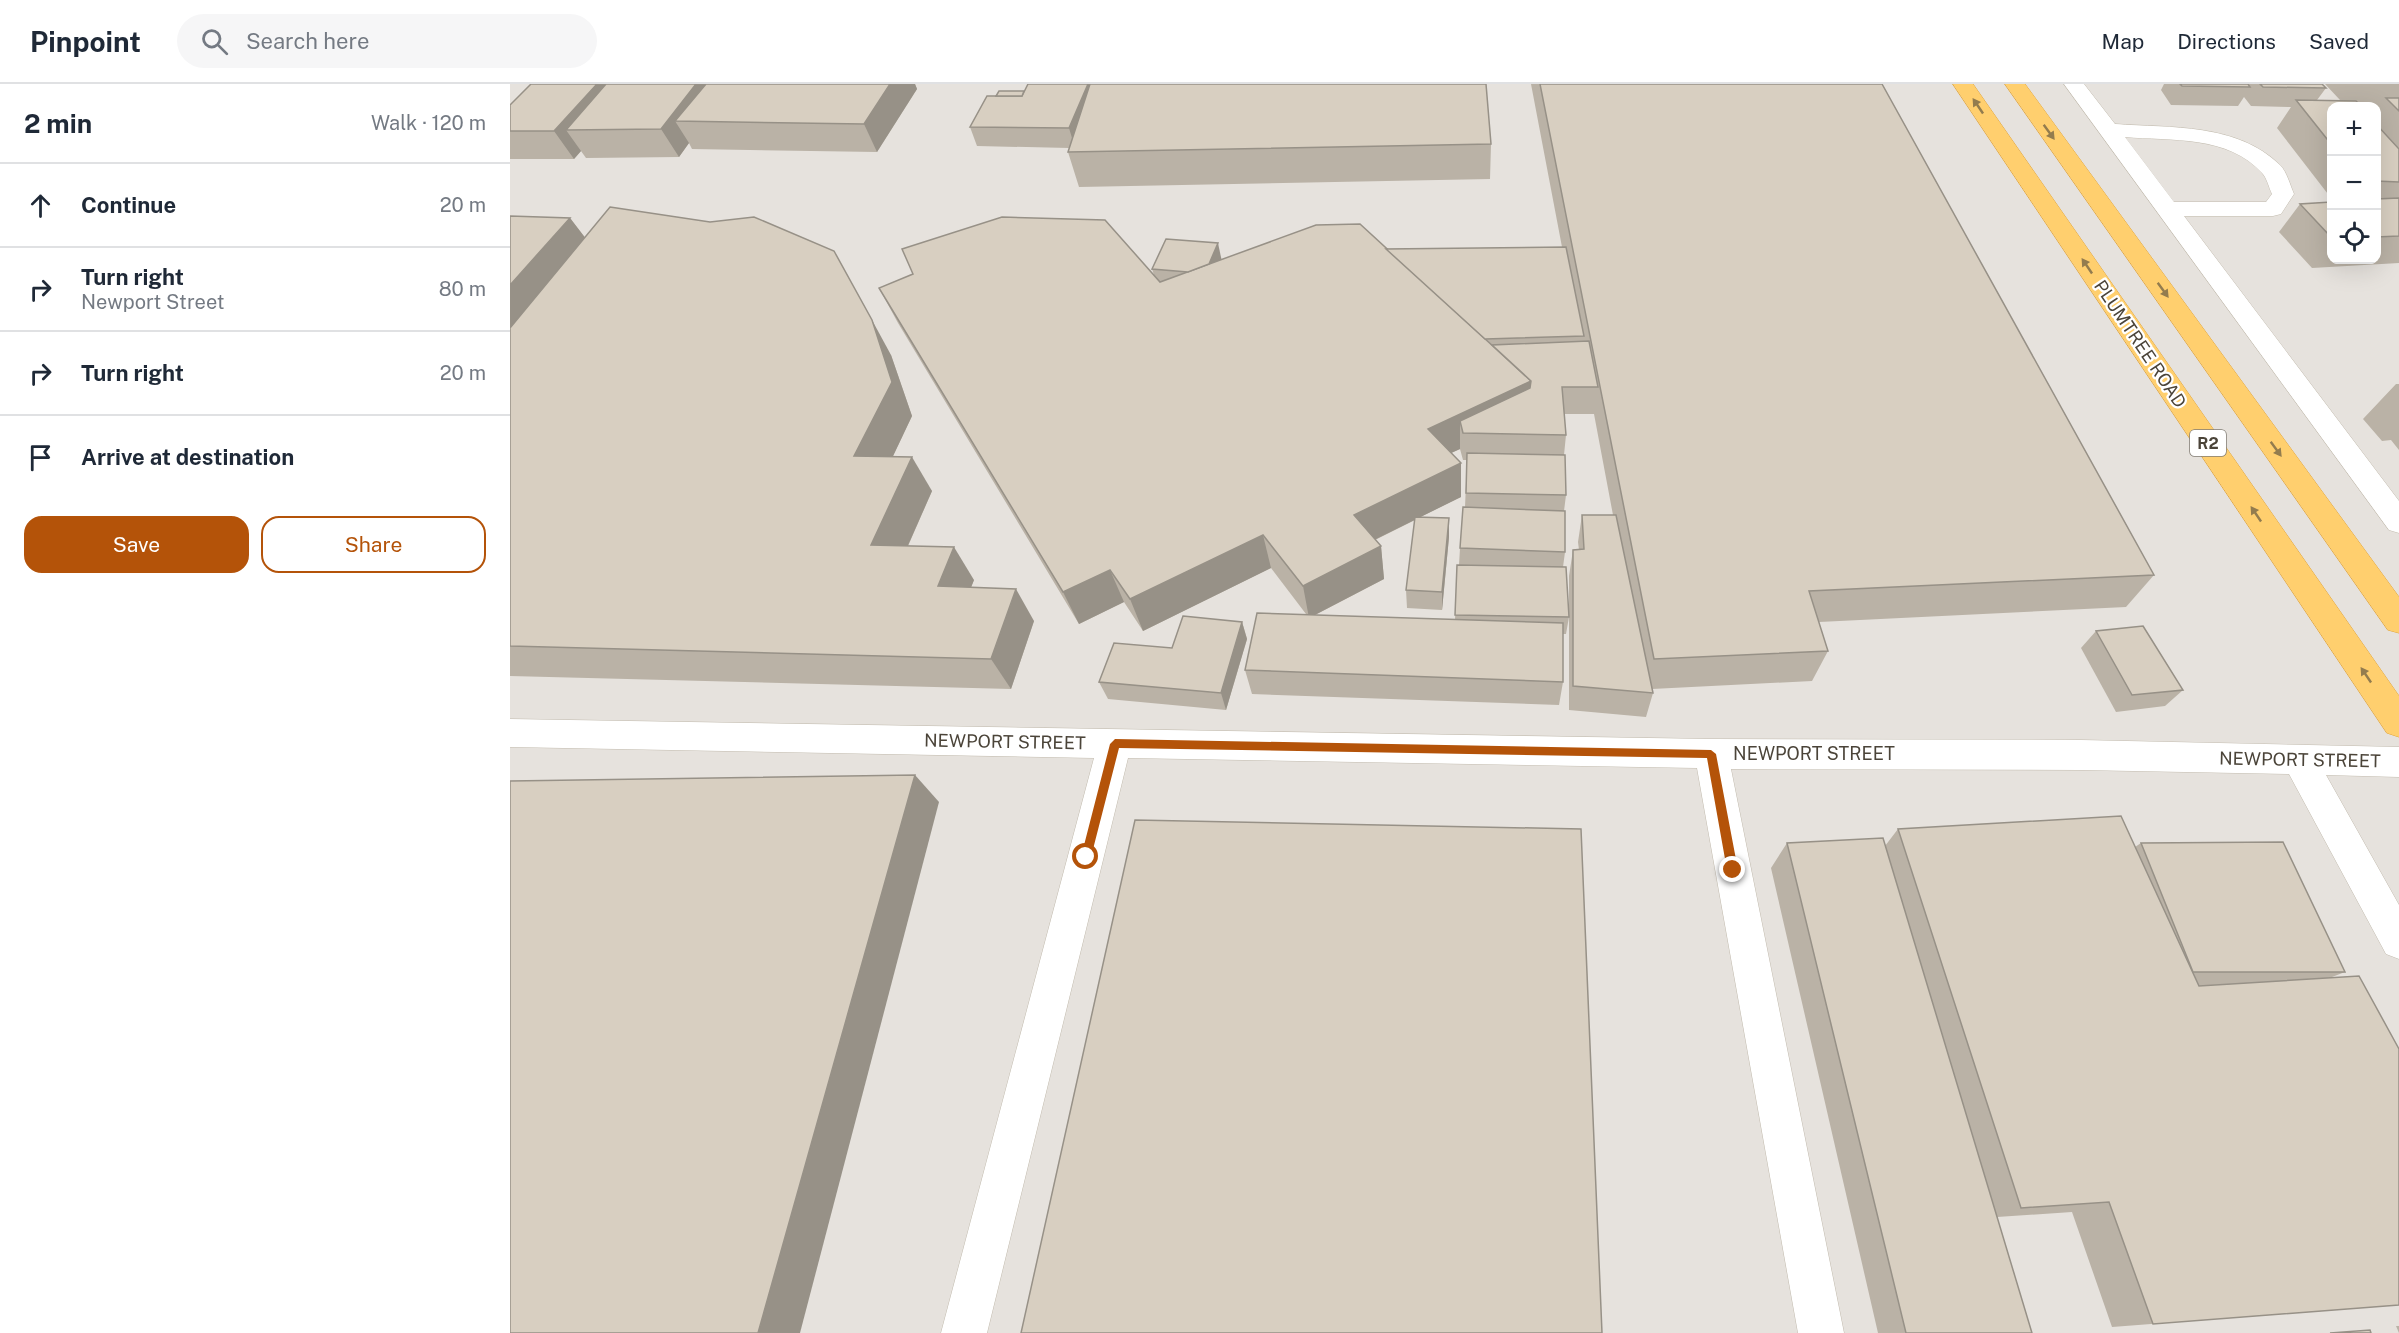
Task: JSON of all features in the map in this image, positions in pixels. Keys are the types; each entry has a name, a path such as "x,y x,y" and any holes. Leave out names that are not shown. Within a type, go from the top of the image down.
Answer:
{"highway":[{"name":"PLUMTREE ROAD","path":"1963,84 2399,723"},
{"path":"2015,84 2399,621"}],"street":[{"path":"2074,84 2399,522"},
{"path":"2108,130 2212,137 2241,147 2272,170 2283,194 2273,209 2167,209"},
{"name":"NEWPORT STREET","path":"510,733 1711,754 2080,755 2399,762"},
{"path":"964,1333 1115,744"},
{"path":"1711,754 1821,1333"},
{"path":"2299,760 2399,941"}],"shaded area":[{"path":"510,84 2399,84 2399,1333 510,1333"}],"building":[{"path":"531,84 597,84 554,131 510,131 510,105"},
{"path":"606,84 696,84 661,129 566,130"},
{"path":"706,84 890,84 864,124 675,121"},
{"path":"1028,84 1088,84 1069,128 970,127 987,96 1022,96"},
{"path":"1090,84 1486,84 1491,144 1068,152"},
{"path":"1540,84 1882,84 2154,575 1809,591 1828,651 1654,659"},
{"path":"2180,84 2248,84 2250,87 2182,86"},
{"path":"2260,84 2322,84 2326,88 2263,87"},
{"path":"999,91 1024,91 1022,96 996,96"},
{"path":"2386,98 2399,98 2399,111"},
{"path":"2296,100 2357,102 2327,102 2327,139"},
{"path":"2381,129 2399,149 2399,182 2381,181"},
{"path":"2399,198 2399,236 2381,237 2381,199"},
{"path":"2327,202 2327,233 2300,204"},
{"path":"610,207 710,222 754,217 834,251 872,320 892,382 854,456 912,457 871,545 954,547 938,586 1016,589 991,659 510,646 510,328"},
{"path":"510,216 570,218 510,285"},
{"path":"1002,217 1105,220 1160,282 1316,225 1360,224 1531,381 1428,429 1461,463 1354,515 1381,546 1303,586 1263,535 1130,599 1110,570 1063,592 879,288 913,274 902,249"},
{"path":"1166,239 1218,243 1209,264 1188,272 1152,269"},
{"path":"1566,247 1584,336 1485,339 1386,249"},
{"path":"1589,341 1598,387 1562,387 1566,435 1463,433 1460,421 1530,388 1531,381 1492,345"},
{"path":"1467,453 1565,455 1566,495 1466,493"},
{"path":"1463,507 1565,511 1565,552 1460,548"},
{"path":"1582,515 1616,515 1653,693 1573,686 1573,550 1584,549"},
{"path":"1415,517 1449,518 1442,592 1406,590"},
{"path":"1457,565 1566,567 1569,617 1455,615"},
{"path":"1257,613 1563,623 1563,682 1245,670"},
{"path":"1183,616 1242,622 1221,693 1099,682 1114,643 1172,648"},
{"path":"2143,626 2183,690 2132,695 2096,631"},
{"path":"915,775 758,1333 510,1333 510,781"},
{"path":"2121,816 2199,986 2359,976 2399,1049 2399,1305 2153,1324 2109,1202 2021,1208 1898,829"},
{"path":"1135,820 1581,829 1602,1333 1021,1333"},
{"path":"1883,838 2032,1333 1906,1333 1787,843"},
{"path":"2283,842 2345,972 2193,972 2141,843"},
{"path":"2370,1330 2371,1333 2330,1333"}],"route":[{"path":"1086,857 1115,744 1711,754 1733,870"}]}
